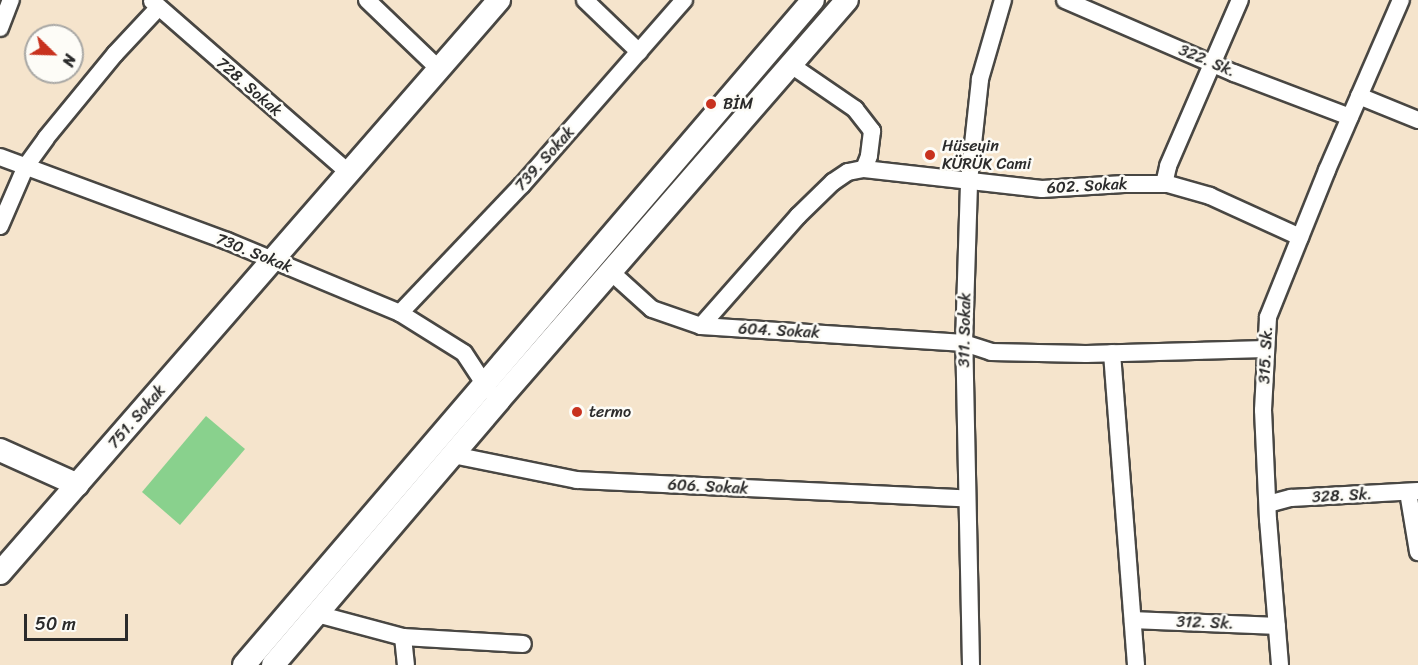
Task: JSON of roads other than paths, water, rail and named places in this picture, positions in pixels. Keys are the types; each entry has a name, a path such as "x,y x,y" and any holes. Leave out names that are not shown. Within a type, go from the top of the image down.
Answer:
{"main road":[{"name":"751. Sokak","path":"0,573 500,0"},
{"path":"273,665 453,455 491,393 557,299 813,0"},
{"path":"243,665 491,393 569,321 848,0"},
{"path":"0,450 78,485"}],"street":[{"path":"0,28 11,0"},
{"path":"367,0 439,69"},
{"path":"585,0 639,52"},
{"name":"739. Sokak","path":"400,314 522,185 684,0"},
{"name":"311. Sokak","path":"971,665 964,343 969,181 980,79 1004,0"},
{"name":"322. Sk.","path":"1065,0 1211,63 1350,117"},
{"path":"1164,184 1168,166 1240,0"},
{"name":"315. Sk.","path":"1280,665 1263,410 1268,317 1401,0"},
{"path":"0,226 26,166 155,4"},
{"name":"728. Sokak","path":"155,4 349,173"},
{"path":"701,326 790,225 833,182 848,172 864,169 869,156 872,131 855,109 791,64"},
{"path":"1359,96 1418,120"},
{"name":"730. Sokak","path":"0,157 274,261 400,314 464,353 491,393"},
{"name":"602. Sokak","path":"864,169 1042,189 1164,184 1210,196 1300,237"},
{"name":"604. Sokak","path":"610,272 652,309 701,326 964,343 991,352 1112,353 1266,349"},
{"path":"557,299 569,321"},
{"path":"1112,353 1136,665"},
{"name":"606. Sokak","path":"453,455 577,480 966,498"},
{"path":"1413,491 1418,552"},
{"name":"328. Sk.","path":"1268,504 1291,498 1413,491"},
{"path":"317,614 403,637 523,644"},
{"name":"312. Sk.","path":"1133,620 1276,626"},
{"path":"403,637 405,665"}],"place":[{"name":"BİM","path":"711,104"},
{"name":"Hüseyin KÜRÜK Cami","path":"930,155"},
{"name":"termo","path":"577,412"}]}
